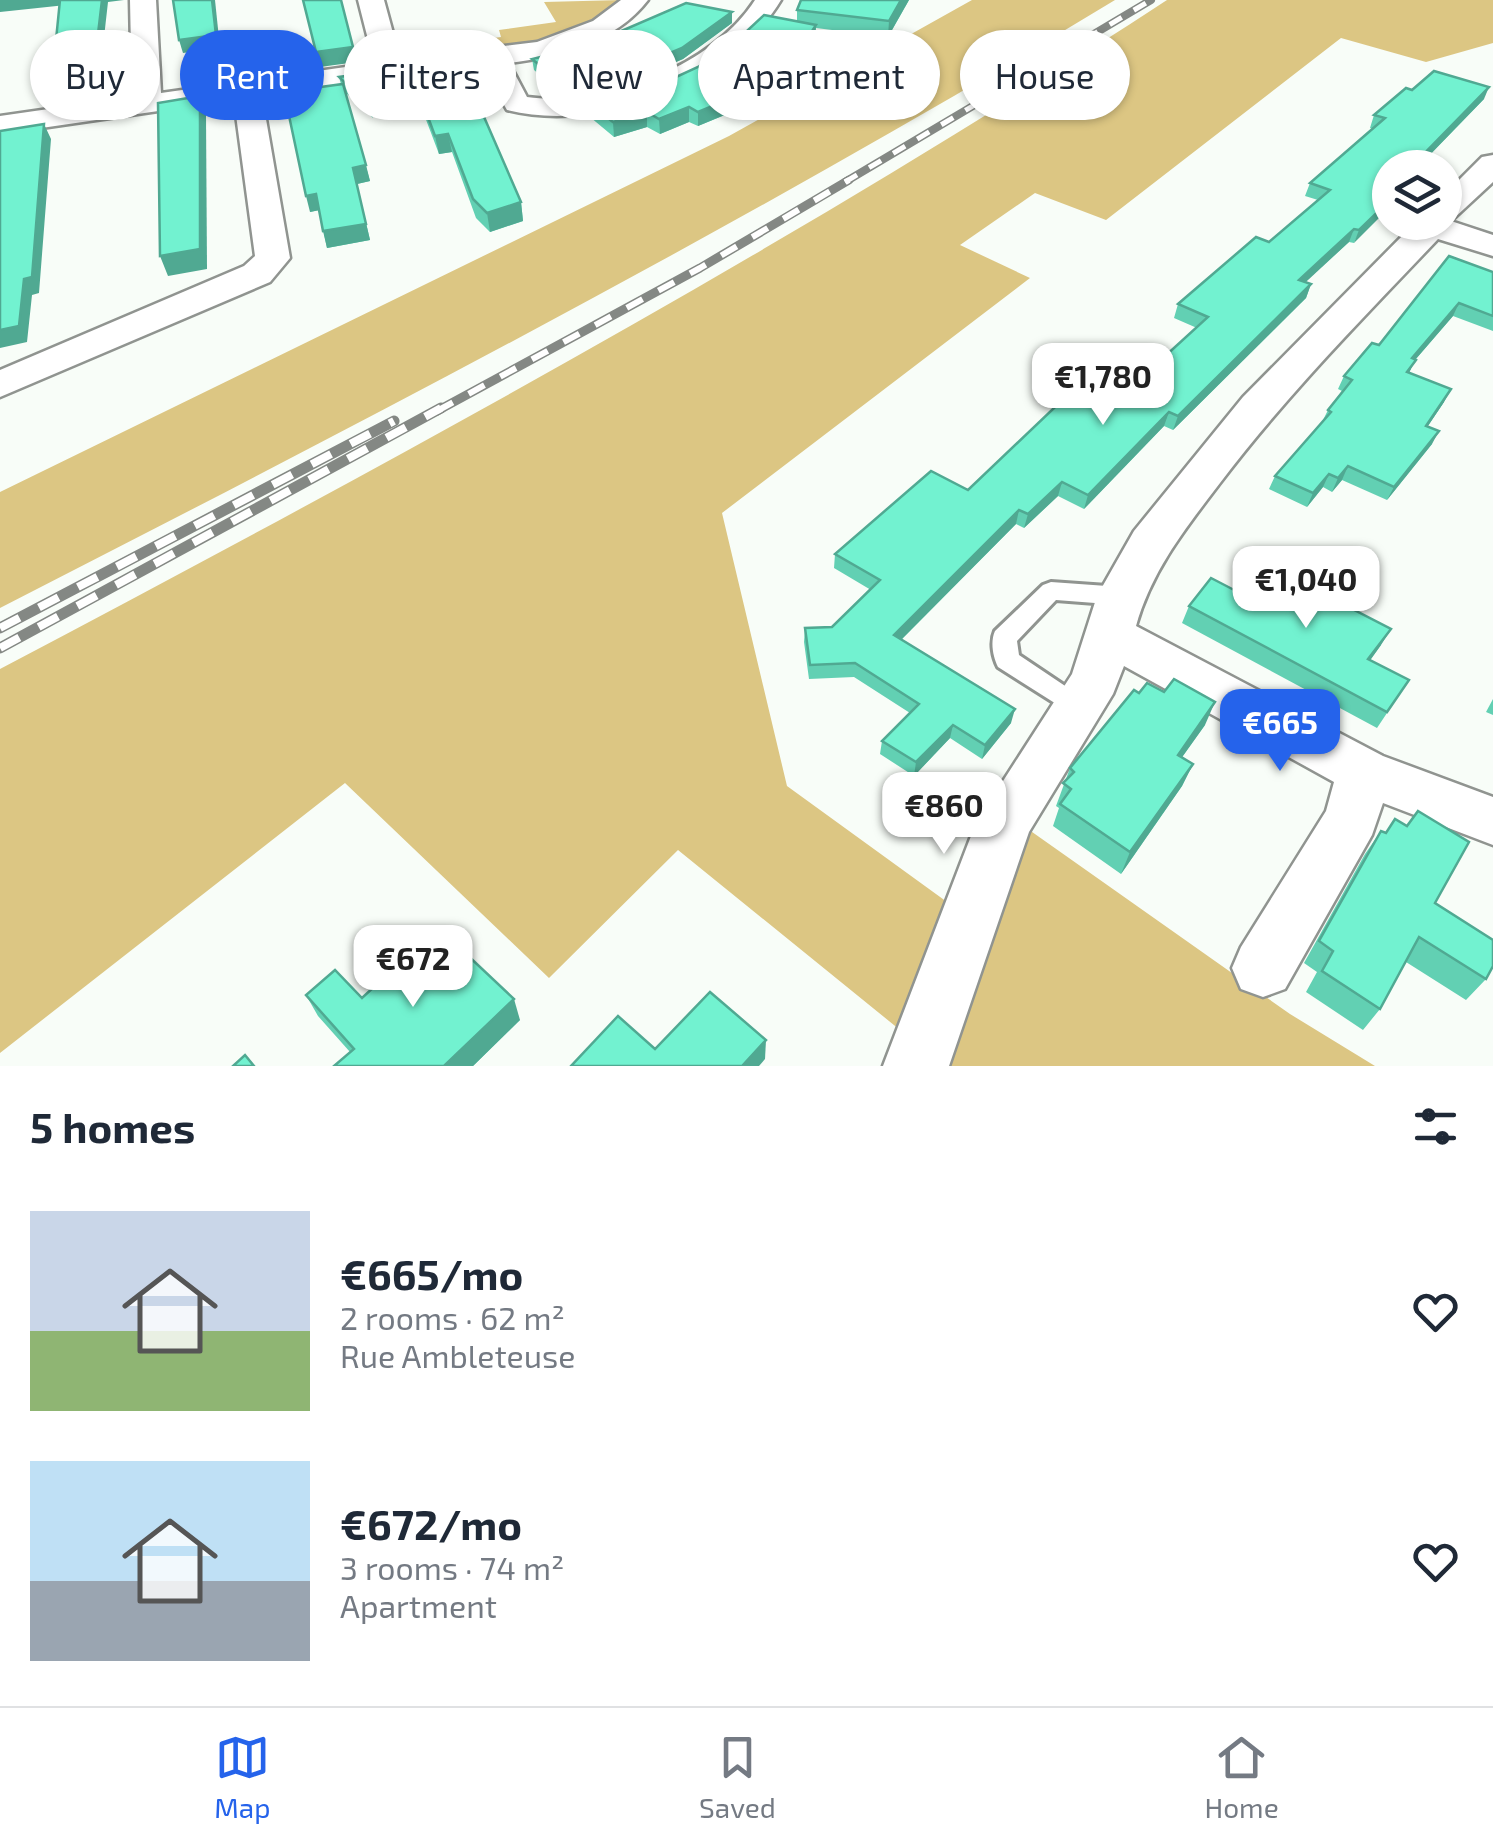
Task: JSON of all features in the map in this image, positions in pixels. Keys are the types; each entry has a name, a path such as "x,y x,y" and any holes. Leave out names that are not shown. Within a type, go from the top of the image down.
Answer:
{"street":[{"path":"143,0 144,30"},
{"path":"516,52 574,38 619,16 636,0"},
{"path":"516,102 556,108 603,101 655,85 727,48 764,10 768,0"},
{"path":"371,1 379,30"},
{"path":"0,125 35,120"},
{"path":"0,385 257,274 272,258 252,120"},
{"path":"1462,195 1493,164"},
{"path":"1462,232 1493,246"},
{"path":"915,1066 930,1036 1004,823 1080,709 1115,615 1150,542 1258,406 1418,240"},
{"path":"1115,615 1364,772 1493,821"},
{"path":"1263,968 1352,818 1364,772"}],"lane":[{"path":"371,1 381,0"},
{"path":"1080,709 1007,660 1004,638 1051,592 1115,615"}],"shaded area":[{"path":"622,0 569,30 536,30 536,40 516,44 516,30 499,30 556,22 544,2"},
{"path":"972,0 1115,0 1065,30 960,30 960,92 940,104 940,30 918,30"},
{"path":"1167,0 1493,0 1493,43 1426,62 1341,38 1106,220 1035,193 960,245 1030,278 722,513 787,786 947,902 905,1034 678,850 549,978 345,783 0,1053 0,669 591,348 977,120 1130,120 1130,30 1120,30"},
{"path":"758,120 912,120 423,389 0,608 0,492"},
{"path":"1025,827 1290,1014 1375,1066 951,1066"}],"building":[{"path":"60,0 102,0 98,30 57,30"},
{"path":"173,0 212,0 215,30 180,30 179,40"},
{"path":"303,0 341,0 349,30 344,30 344,48 324,51 324,30 310,30"},
{"path":"801,0 901,0 889,21 797,10"},
{"path":"686,3 732,12 707,30 698,30 698,36 678,50 678,30 624,30"},
{"path":"764,15 816,25 813,30 748,30"},
{"path":"698,67 698,112 689,107 678,111 678,76"},
{"path":"1434,71 1489,87 1428,150 1372,150 1372,217 1299,280 1311,284 1178,416 1169,412 1088,495 1062,482 1028,514 1019,510 894,635 1015,709 985,745 953,725 916,762 882,741 919,704 855,663 810,665 805,628 832,627 880,580 835,554 931,471 968,490 1075,388 1084,392 1122,361 1151,369 1208,317 1178,304 1256,237 1269,242 1330,190 1310,183 1385,118 1374,115 1406,88 1412,90"},
{"path":"343,84 344,120 353,120 366,165 353,168 366,224 323,231 316,194 306,196 290,120 324,120 324,87"},
{"path":"180,99 180,120 200,120 200,249 160,256 158,120 160,103"},
{"path":"429,120 485,120 521,202 487,213 473,199 448,134 435,136"},
{"path":"44,124 32,277 24,279 19,326 0,330 0,131"},
{"path":"1449,256 1493,272 1493,316 1459,303 1412,358 1416,360 1407,372 1451,389 1426,426 1439,431 1394,487 1348,466 1338,478 1329,474 1313,493 1275,476 1331,412 1328,410 1352,380 1344,376 1372,343 1379,345"},
{"path":"1261,562 1391,629 1368,659 1409,680 1387,712 1189,606 1211,578 1238,592"},
{"path":"1174,679 1215,702 1178,755 1193,764 1130,852 1060,804 1071,789 1063,783 1074,772 1070,768 1134,690 1139,693 1147,683 1164,692"},
{"path":"1418,811 1469,842 1435,903 1493,940 1493,966 1486,979 1419,937 1380,1009 1322,971 1333,951 1319,941 1381,831 1386,833 1395,819 1407,826"},
{"path":"427,938 451,960 462,950 514,999 444,1066 334,1066 354,1049 306,995 335,970 362,998"},
{"path":"710,992 766,1040 742,1066 571,1066 618,1016 655,1049"},
{"path":"245,1055 254,1066 233,1066"}],"railway":[{"path":"845,182 1151,0"},
{"path":"437,411 700,268 849,180"},
{"path":"0,648 441,408"},
{"path":"0,628 394,421"}]}
